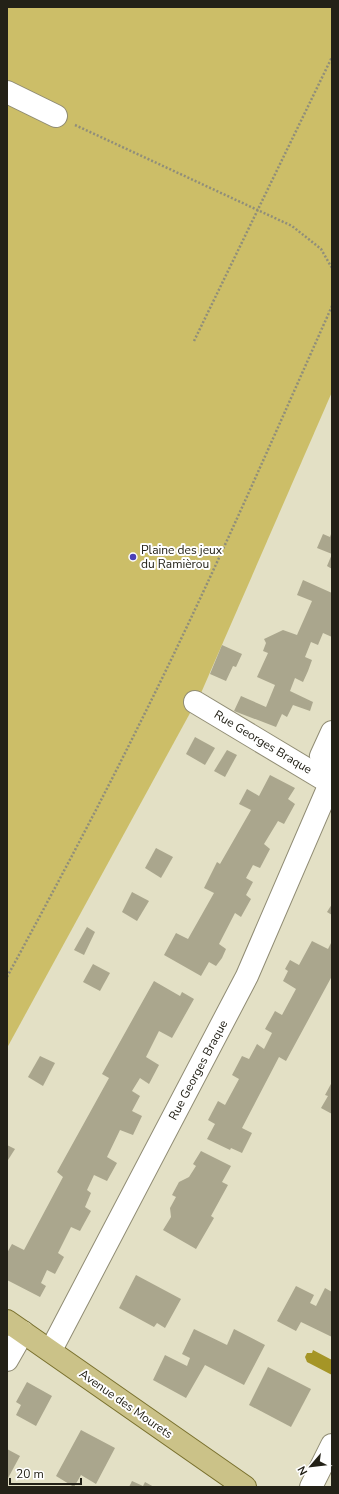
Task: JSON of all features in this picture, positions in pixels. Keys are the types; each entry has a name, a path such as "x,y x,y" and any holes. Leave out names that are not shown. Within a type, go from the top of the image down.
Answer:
{"main road":[{"name":"Avenue des Mourets","path":"15,1326 245,1487"}],"street":[{"path":"7,92 56,116"},
{"name":"Rue Georges Braque","path":"51,1350 247,976 331,777 195,702"},
{"path":"331,777 321,756 332,732"},
{"path":"7,1360 15,1326"},
{"path":"311,1487 332,1445"}],"path":[{"path":"194,341 332,57"},
{"path":"56,116 292,226 321,249 332,268"},
{"path":"7,977 142,721 216,565 332,306"}],"shaded area":[{"name":"Plaine des jeux du Ramièrou","path":"7,7 332,7 332,392 201,693 7,1048"},
{"path":"313,1350 332,1360 332,1375 307,1362 305,1357 307,1353 312,1353"}],"building":[{"path":"332,531 332,554 317,548 323,534 330,537"},
{"path":"332,554 332,569 327,566"},
{"path":"303,580 332,593 332,637 323,633 318,645 311,642 305,657 312,660 308,671 303,682 295,678 290,691 313,702 310,711 293,705 287,717 282,714 276,727 234,711 241,696 266,707 275,685 257,677 268,653 263,651 266,643 264,639 283,630 297,635 312,601 297,595"},
{"path":"222,645 242,654 236,667 233,666 226,681 210,674"},
{"path":"195,737 215,748 205,765 186,754"},
{"path":"227,750 237,755 225,777 214,771"},
{"path":"270,775 295,788 288,799 295,804 284,824 278,821 264,844 270,849 260,868 253,865 246,878 253,882 246,895 251,899 241,917 235,913 219,944 226,949 222,958 216,966 209,962 201,976 164,955 176,933 188,939 214,893 204,888 217,862 220,864 251,810 239,804 247,789 259,796"},
{"path":"156,848 173,857 161,878 145,868"},
{"path":"132,892 149,901 137,921 122,912"},
{"path":"332,904 332,915 327,912"},
{"path":"87,927 95,932 84,955 74,950"},
{"path":"312,941 328,949 332,941 332,976 286,1061 279,1057 242,1128 252,1133 242,1153 231,1148 230,1150 207,1139 215,1124 208,1120 218,1101 225,1105 239,1079 232,1075 242,1056 249,1059 257,1044 264,1049 272,1033 265,1029 275,1011 282,1015 296,989 283,981 288,971 285,969 290,960 299,965"},
{"path":"93,964 110,973 100,991 83,982"},
{"path":"154,981 180,996 182,992 194,999 172,1038 159,1031 146,1057 159,1065 149,1084 140,1078 132,1091 140,1096 132,1111 142,1116 133,1135 120,1130 107,1157 117,1163 107,1181 94,1175 87,1190 91,1193 85,1207 91,1211 80,1231 71,1227 58,1253 64,1257 55,1274 47,1270 41,1283 46,1286 40,1297 7,1280 7,1253 12,1244 24,1250 63,1177 57,1172 109,1078 102,1074"},
{"path":"40,1056 55,1063 43,1086 28,1077"},
{"path":"332,1082 332,1114 321,1108 328,1096 325,1095"},
{"path":"7,1145 15,1149 8,1160 7,1159"},
{"path":"201,1151 231,1166 222,1182 228,1185 211,1216 214,1218 196,1249 163,1230 171,1217 170,1208 176,1197 172,1195 179,1182 189,1177 196,1166 193,1164"},
{"path":"136,1275 181,1299 165,1328 157,1323 154,1327 119,1308"},
{"path":"296,1286 314,1295 310,1303 316,1306 325,1288 332,1292 332,1337 301,1322 296,1331 277,1321"},
{"path":"194,1329 227,1345 234,1329 265,1345 244,1385 205,1365 186,1398 153,1380 165,1355 187,1366 190,1358 182,1354"},
{"path":"268,1367 311,1389 291,1427 249,1405"},
{"path":"27,1382 52,1396 36,1426 16,1415 21,1405 16,1402"},
{"path":"81,1430 115,1448 96,1484 81,1475 74,1487 56,1476"},
{"path":"7,1449 20,1456 7,1480"},
{"path":"132,1481 143,1486 145,1482 154,1487 129,1487"}],"place":[{"name":"Plaine des jeux du Ramièrou","path":"133,557"}]}
